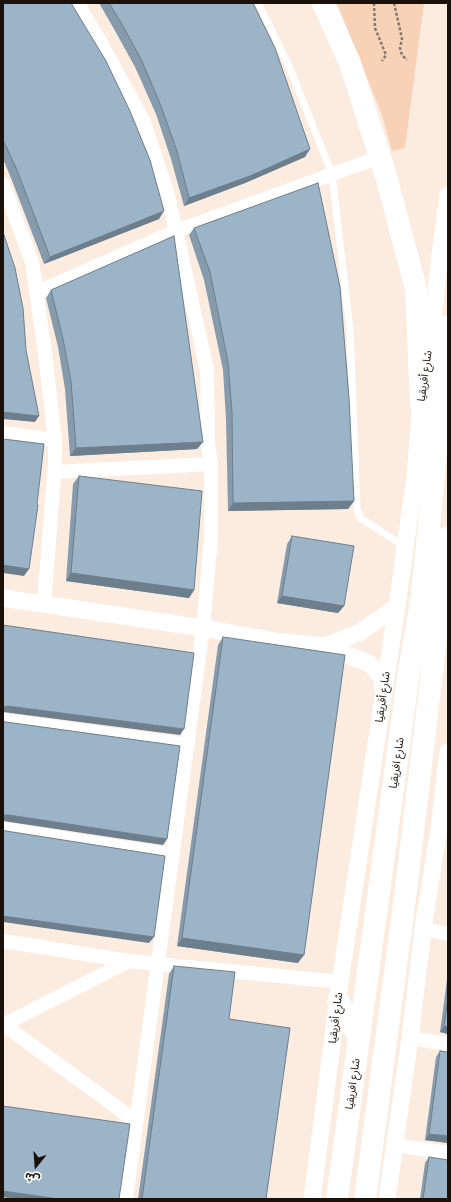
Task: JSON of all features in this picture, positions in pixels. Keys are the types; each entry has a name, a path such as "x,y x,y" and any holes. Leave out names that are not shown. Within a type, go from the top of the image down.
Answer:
{"highway":[{"path":"323,3 350,63 380,157 416,289 421,403"},
{"name":"شارع افريقيا","path":"337,1199 408,678 420,603 430,518 448,326"},
{"path":"364,1199 407,882 447,545"},
{"path":"339,992 359,1038"}],"street":[{"path":"77,3 101,43 143,120 167,191 207,370 208,443 211,464 211,538 203,628 126,1199"},
{"path":"36,293 176,232 380,157"},
{"path":"3,184 32,262 46,353 55,464 44,604"},
{"name":"شارع أفريقيا","path":"312,1199 339,992 415,476 421,403 433,324 438,263 448,195"},
{"path":"3,433 54,440"},
{"path":"54,472 211,464"},
{"path":"3,598 203,628 281,642 325,646 370,664 381,676 383,693"},
{"path":"325,646 359,633 396,607"},
{"path":"3,720 188,745"},
{"path":"387,1199 410,1038 423,929 444,829 448,752"},
{"path":"3,829 173,855"},
{"path":"423,929 448,934"},
{"path":"3,941 129,961 158,963 339,992"},
{"path":"129,961 4,1026 137,1122"},
{"path":"410,1038 448,1044"},
{"path":"394,1145 448,1153"}],"lane":[{"path":"258,3 289,66 332,174 350,330 357,510 360,518 405,546"}],"path":[{"path":"374,3 375,28 386,56 382,61"},
{"path":"394,3 402,39 400,48 402,55 407,60"}],"shaded area":[{"path":"337,3 424,3 405,148 392,151 382,115"}],"building":[{"path":"3,3 71,3 106,61 129,109 150,160 164,211 50,257 17,170 3,140"},
{"path":"109,3 253,3 275,48 310,149 250,176 189,198 177,151 161,106 141,59"},
{"path":"318,183 340,287 349,398 354,501 233,503 232,412 228,362 210,272 194,228"},
{"path":"3,232 15,268 23,308 26,350 39,416 3,412"},
{"path":"174,236 203,442 76,448 71,381 63,339 51,290"},
{"path":"3,439 44,444 38,505 29,569 3,565"},
{"path":"79,476 202,491 194,590 71,573"},
{"path":"292,536 354,546 344,606 282,596"},
{"path":"3,625 194,653 184,729 8,706 3,707"},
{"path":"223,637 345,655 304,955 182,938"},
{"path":"3,721 180,746 167,839 9,815 3,816"},
{"path":"3,830 165,856 154,937 3,916"},
{"path":"174,966 235,972 229,1019 290,1028 266,1199 142,1199"},
{"path":"448,998 448,1027 444,1026"},
{"path":"440,1051 448,1052 448,1136 429,1134"},
{"path":"3,1106 130,1124 119,1199 59,1199 3,1191"},
{"path":"429,1157 448,1160 448,1199 423,1199"}]}
